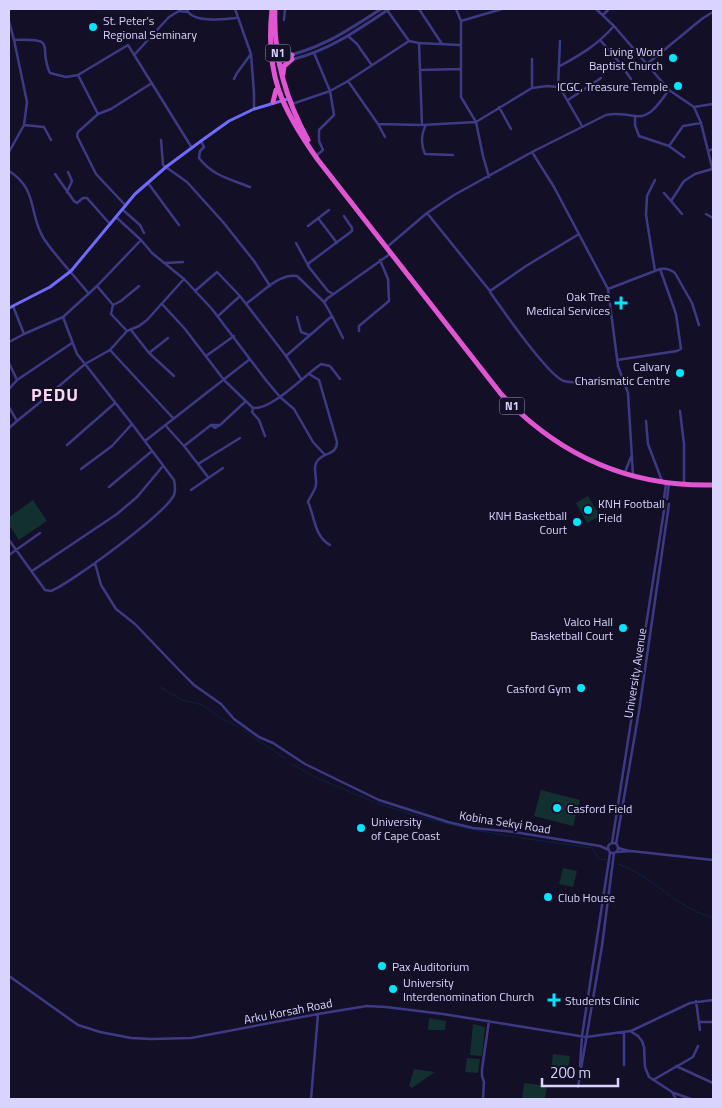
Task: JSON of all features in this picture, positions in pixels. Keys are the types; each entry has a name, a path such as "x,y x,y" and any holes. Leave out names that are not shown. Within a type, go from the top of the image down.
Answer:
{"highway":[{"name":"N1","path":"274,9 276,87 322,163"},
{"name":"N1","path":"274,9 270,39 275,61 282,77 286,102 302,137 490,380 522,416 565,447 597,464 665,485 713,485"},
{"path":"276,44 281,51 292,57 284,66 282,77"},
{"path":"272,103 276,95 276,87"},
{"path":"272,103 286,102"}],"main road":[{"path":"9,308 50,287 71,271 135,194 166,167 229,120 272,103 286,102"}],"street":[{"path":"235,9 236,18 251,54 254,109"},
{"path":"284,20 285,9"},
{"path":"292,57 334,39 381,9"},
{"path":"275,61 314,53 336,43 388,9 409,41"},
{"path":"419,9 442,44"},
{"path":"456,9 461,21 460,97 476,122 489,177"},
{"path":"461,21 502,9"},
{"path":"596,9 614,26 669,90 694,107 701,123 712,170 695,174 684,181 672,201"},
{"path":"603,16 609,9"},
{"path":"647,64 712,13 709,9"},
{"path":"135,54 169,17 179,12 188,10 192,16 206,18 236,18"},
{"path":"9,21 27,102 24,124 9,152"},
{"path":"560,66 589,50 601,41 614,26"},
{"path":"348,36 358,44 372,64"},
{"path":"334,39 336,43"},
{"path":"14,40 41,42 46,47 50,73 66,77 78,75 128,45 192,148"},
{"path":"286,102 330,92 409,41 460,45"},
{"path":"560,41 558,87 568,100 582,126"},
{"path":"601,41 631,79"},
{"path":"419,43 422,125"},
{"path":"314,53 330,92 334,115 319,130 318,134 322,150 317,155"},
{"path":"234,79 251,54"},
{"path":"532,59 532,88"},
{"path":"420,70 460,69"},
{"path":"78,75 98,114"},
{"path":"568,100 601,78"},
{"path":"348,81 378,124 384,137"},
{"path":"144,233 140,225 96,174 77,136 78,132 98,114 110,109 152,82"},
{"path":"378,124 422,125 476,122 532,88 558,87"},
{"path":"386,248 428,213 454,195 582,126 614,113 636,117 648,114 669,90"},
{"path":"694,107 713,104"},
{"path":"499,107 511,129"},
{"path":"636,117 635,125 639,136 669,146 684,157"},
{"path":"669,146 682,126 701,123"},
{"path":"24,124 44,128 51,140"},
{"path":"427,124 422,133 425,154 453,155"},
{"path":"161,140 162,161 166,167 187,182 223,222 254,261 270,286"},
{"path":"201,141 204,147 200,152 199,158 207,168 218,175 250,188"},
{"path":"708,151 713,149"},
{"path":"532,152 548,176 608,289 617,360 628,397 633,476"},
{"path":"9,171 29,192 40,231 49,246 89,294"},
{"path":"67,192 72,181 68,172"},
{"path":"55,174 76,203 85,198 89,200 110,224"},
{"path":"655,180 647,196 646,215 655,271"},
{"path":"148,183 179,225"},
{"path":"664,194 682,214"},
{"path":"308,226 329,210"},
{"path":"428,213 490,291 522,336 557,377 565,382 623,380"},
{"path":"706,214 713,218"},
{"path":"116,216 152,252 184,279 218,316 250,359 294,410 313,442 325,455"},
{"path":"308,266 309,263 352,231 344,216"},
{"path":"318,218 337,243"},
{"path":"490,291 526,266 579,234"},
{"path":"9,342 63,317 89,294 141,240"},
{"path":"296,243 308,266 328,291 333,294"},
{"path":"324,302 391,253"},
{"path":"359,331 359,326 363,322 389,301 388,279 380,260"},
{"path":"165,263 183,262"},
{"path":"608,289 660,269 671,270 675,273 692,303 699,325"},
{"path":"617,360 681,349 676,314 660,269"},
{"path":"195,291 217,272 247,303 301,379"},
{"path":"247,303 285,277 297,276 324,302 338,325 343,338"},
{"path":"9,428 85,364 110,350 127,331 147,320 184,279"},
{"path":"97,286 113,305"},
{"path":"113,305 139,286"},
{"path":"218,316 240,296"},
{"path":"162,304 186,329 224,380 253,408 252,412 259,420 265,436"},
{"path":"113,305 111,314 127,331"},
{"path":"14,306 24,334"},
{"path":"286,356 332,316"},
{"path":"9,540 48,592 58,588 95,563 155,515 173,496 175,490 174,480 164,466 79,358 63,317"},
{"path":"297,318 301,332 309,335"},
{"path":"131,330 150,353 174,376"},
{"path":"206,356 234,336"},
{"path":"150,353 168,338"},
{"path":"9,389 17,380 72,342"},
{"path":"110,350 173,418"},
{"path":"145,441 250,359"},
{"path":"9,363 17,380"},
{"path":"253,408 264,407 321,364 330,366 340,379"},
{"path":"309,374 319,380 337,442 336,450 316,462 316,487 308,502 318,534 321,539 330,545"},
{"path":"184,446 211,425 220,425 246,401"},
{"path":"66,445 115,403"},
{"path":"9,407 17,420"},
{"path":"680,411 684,444 684,484"},
{"path":"646,421 648,444 665,485 666,499"},
{"path":"81,469 112,446 132,424"},
{"path":"166,426 208,477"},
{"path":"198,464 240,438"},
{"path":"109,487 152,451"},
{"path":"625,474 631,457"},
{"path":"32,571 117,514 137,497 164,466"},
{"path":"191,490 223,468"},
{"name":"University Avenue","path":"612,843 665,504"},
{"name":"University Avenue","path":"616,844 639,711 669,504"},
{"path":"9,555 40,534"},
{"name":"Kobina Sekyi Road","path":"95,563 101,585 118,612 134,624 194,685 221,704 234,719 259,737 273,743 322,774 379,800 448,822 473,828 514,832 600,846 609,851"},
{"path":"580,1067 618,848 616,844 612,843 609,846 600,846"},
{"path":"578,1087 582,1036 609,846"},
{"path":"618,848 713,860"},
{"path":"609,851 616,853 630,851"},
{"name":"Arku Korsah Road","path":"9,976 78,1024 100,1032 131,1038 151,1040 191,1038 357,1007 379,1006 586,1037"},
{"path":"586,1037 630,1032 690,1003 713,1000"},
{"path":"696,1001 700,1030"},
{"path":"310,1099 318,1014"},
{"path":"483,1099 484,1082 482,1069 489,1021"},
{"path":"699,1022 713,1022"},
{"path":"624,1032 624,1065"},
{"path":"630,1032 638,1036 642,1041 645,1067 653,1080 672,1092 691,1099"},
{"path":"653,1080 693,1057 698,1046"},
{"path":"676,1066 713,1083"},
{"path":"672,1092 676,1099"}],"green space":[{"name":"KNH Football Field","path":"588,496 600,516 587,523 576,503"},
{"path":"33,500 47,521 19,540 9,525 9,517"},
{"name":"Casford Field","path":"541,790 580,800 573,826 534,816"},
{"path":"563,868 577,871 573,887 559,884"},
{"path":"429,1018 446,1021 445,1030 428,1030"},
{"path":"473,1024 485,1027 482,1056 470,1055"},
{"path":"553,1054 570,1056 568,1072 551,1070"},
{"path":"467,1058 480,1059 478,1073 465,1072"},
{"path":"414,1069 435,1072 412,1088 409,1086"},
{"path":"524,1083 547,1086 545,1099 522,1099"}],"waterway":[{"path":"160,687 182,700 203,705 219,717 238,727"},
{"path":"243,730 286,759"},
{"path":"292,764 315,777 374,802"},
{"path":"377,803 446,823 516,837"},
{"path":"521,838 592,848 599,859 606,860"},
{"path":"618,864 643,876 687,907 713,918"}],"place":[{"name":"St. Peter’s Regional Seminary","path":"93,27"},
{"name":"Living Word Baptist Church","path":"673,58"},
{"name":"ICGC, Treasure Temple","path":"678,86"},
{"name":"Oak Tree Medical Services","path":"621,303"},
{"name":"Calvary Charismatic Centre","path":"680,373"},
{"name":"KNH Football Field","path":"588,510"},
{"name":"KNH Basketball Court","path":"577,522"},
{"name":"Valco Hall Basketball Court","path":"623,628"},
{"name":"Casford Gym","path":"581,688"},
{"name":"Casford Field","path":"557,808"},
{"name":"University of Cape Coast","path":"361,828"},
{"name":"Club House","path":"548,897"},
{"name":"Pax Auditorium","path":"382,966"},
{"name":"University Interdenomination Church","path":"393,989"},
{"name":"Students Clinic","path":"554,1000"}],"district":[{"name":"PEDU","path":"55,394"}]}
